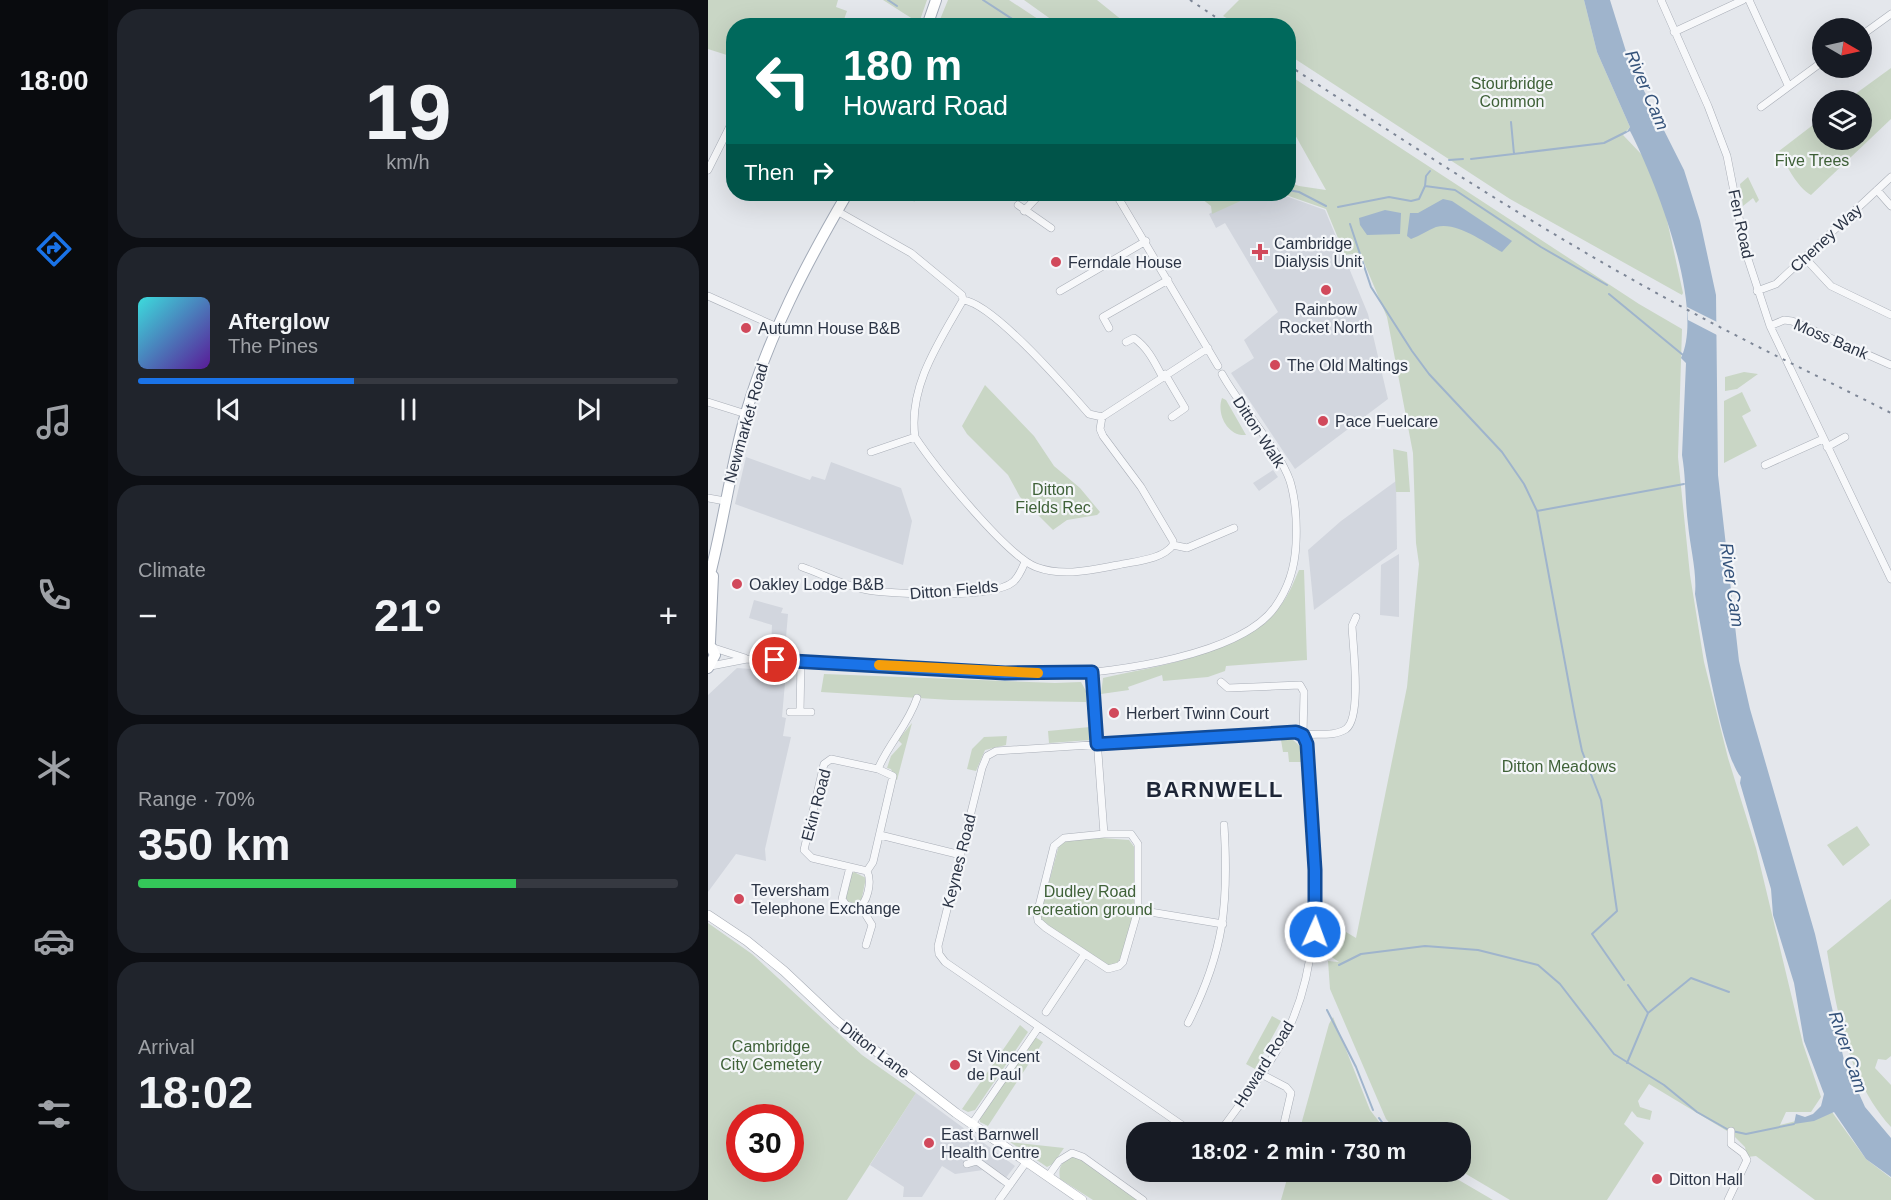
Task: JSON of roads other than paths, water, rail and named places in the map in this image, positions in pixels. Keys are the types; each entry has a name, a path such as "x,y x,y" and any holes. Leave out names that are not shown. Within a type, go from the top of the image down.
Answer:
{"main road":[{"path":"930,18 936,0"},
{"name":"Newmarket Road","path":"708,582 746,414 777,327 843,201"},
{"name":"Newmarket Road","path":"709,667 715,655 710,644 713,564"},
{"name":"Ditton Lane","path":"708,915 747,941 784,971 837,1021 972,1124 1049,1175 1082,1200"}],"street":[{"name":"Fen Road","path":"1661,0 1708,106 1727,156 1743,237 1757,291 1770,326 1891,579"},
{"path":"1674,32 1743,0"},
{"path":"1749,0 1788,85"},
{"path":"1872,28 1891,14"},
{"path":"1761,108 1812,69"},
{"path":"708,170 726,134"},
{"name":"Cheney Way","path":"1757,291 1776,284 1891,177"},
{"path":"1877,190 1891,206"},
{"path":"1024,211 1033,201"},
{"path":"1120,201 1218,366"},
{"path":"1018,205 1036,219 1046,222 1051,228"},
{"path":"837,212 911,254 955,286 963,300 978,304 1020,340 1089,414 1102,417"},
{"path":"1060,291 1146,241"},
{"path":"1805,258 1832,286 1891,315"},
{"path":"1109,328 1103,317 1168,280"},
{"path":"708,296 777,327"},
{"path":"963,300 916,393 913,423 915,438 933,464 1025,562 1053,572 1068,572 1141,560 1167,552 1173,545"},
{"name":"Moss Bank","path":"1770,326 1784,320 1792,321 1891,365"},
{"path":"1126,342 1134,338 1141,343 1185,408 1172,417"},
{"path":"1173,545 1169,532 1141,487 1103,435 1100,429 1102,417 1208,348"},
{"name":"Ditton Walk","path":"1092,672 1180,656 1202,650 1247,630 1275,607 1296,562 1297,513 1290,480 1222,374"},
{"path":"708,402 746,414"},
{"path":"1827,447 1845,437"},
{"path":"871,452 915,438"},
{"path":"1765,465 1823,439"},
{"path":"708,498 725,501"},
{"path":"1173,545 1186,548 1234,528"},
{"name":"Ditton Fields","path":"802,567 861,589 912,595 951,594 1007,585 1018,576 1025,562"},
{"path":"1097,744 1296,732 1303,735 1336,733 1351,723 1354,701 1352,626 1356,617"},
{"path":"710,644 747,659"},
{"path":"709,667 747,659 1005,673 1092,672 1104,834"},
{"path":"800,712 801,661"},
{"name":"Howard Road","path":"1221,682 1228,688 1300,685 1304,692 1303,735 1307,744 1315,870 1315,932 1293,1019 1261,1074 1227,1122"},
{"path":"866,945 872,925 861,907 870,880 867,871 871,868 894,781 890,773 878,769 884,753 910,718 916,698"},
{"path":"790,712 811,712"},
{"name":"Keynes Road","path":"1038,1028 945,962 939,954 938,946 982,768 991,753 1097,744"},
{"name":"Ekin Road","path":"867,871 812,858 804,850 824,764 831,759 878,769"},
{"path":"1188,1023 1206,986 1223,924 1227,872 1224,825"},
{"path":"1104,834 1127,834 1137,839 1138,910 1119,966 1108,969 1046,928 1038,921 1036,914 1054,846 1058,840 1064,837 1104,834"},
{"path":"880,835 961,855"},
{"path":"850,867 843,902 857,908 861,907"},
{"path":"1138,910 1223,924"},
{"path":"1046,1012 1084,955"},
{"path":"972,1124 1038,1028 1177,1122"},
{"path":"1261,1074 1286,1087 1291,1093 1284,1122"},
{"path":"1728,1200 1747,1160 1743,1153 1731,1144 1731,1131"},
{"path":"1049,1175 1059,1161 1072,1153 1083,1157 1143,1200"},
{"path":"967,1164 977,1161 1010,1185"},
{"path":"999,1200 1026,1161"}],"water":[{"path":"1584,0 1610,0 1629,61 1684,170 1700,221 1716,295 1718,475 1739,661 1750,709 1815,934 1844,1060 1865,1107 1891,1138 1891,1177 1866,1159 1834,1112 1814,1121 1794,1124 1796,1114 1805,1117 1813,1114 1821,1106 1824,1094 1804,1041 1794,983 1773,915 1771,889 1740,783 1741,777 1734,765 1720,719 1695,594 1682,455 1686,363 1681,358 1687,336 1687,308 1682,277 1664,211 1641,153 1630,131 1626,133 1630,127 1597,52"},
{"path":"1443,199 1452,201 1512,241 1502,252 1462,230 1444,226 1436,227 1411,239 1407,236 1410,213 1418,213"},
{"path":"1385,210 1401,213 1400,234 1367,235 1360,225 1359,218"}],"waterway":[{"path":"888,0 897,6"},
{"path":"983,0 1011,18"},
{"path":"1511,122 1514,154"},
{"path":"1471,159 1604,143 1626,132"},
{"path":"1449,160 1463,159"},
{"path":"1338,207 1389,197 1411,201 1419,199 1425,186 1426,176 1430,171"},
{"path":"1425,186 1455,190 1541,247 1607,285"},
{"path":"1296,191 1326,206"},
{"path":"1350,224 1371,287 1412,351 1429,374 1502,452 1524,484 1537,511 1582,751 1601,800 1617,911 1592,934 1624,980"},
{"path":"1609,294 1683,355"},
{"path":"1537,511 1684,484"},
{"path":"1339,965 1361,954 1425,946 1478,950 1538,965 1560,984 1614,1054 1664,1085 1697,1112 1727,1129"},
{"path":"1648,1013 1691,978 1729,992"},
{"path":"1627,1063 1648,1013 1628,985"},
{"path":"1327,1010 1356,1067 1373,1110"},
{"path":"1379,1118 1382,1122"},
{"path":"1732,1131 1746,1134 1794,1124"}],"railway":[{"path":"1190,0 1217,18"},
{"path":"1296,70 1435,160 1633,280 1710,322 1891,413"}],"place":[{"name":"Cambridge Dialysis Unit","path":"1260,252"},
{"name":"Ferndale House","path":"1056,262"},
{"name":"Rainbow Rocket North","path":"1326,290"},
{"name":"Autumn House B&B","path":"746,328"},
{"name":"The Old Maltings","path":"1275,365"},
{"name":"Pace Fuelcare","path":"1323,421"},
{"name":"Oakley Lodge B&B","path":"737,584"},
{"name":"Herbert Twinn Court","path":"1114,713"},
{"name":"Teversham Telephone Exchange","path":"739,899"},
{"name":"St Vincent de Paul","path":"955,1065"},
{"name":"East Barnwell Health Centre","path":"929,1143"},
{"name":"Ditton Hall","path":"1657,1179"}],"district":[{"name":"BARNWELL","path":"1215,789"}],"park label":[{"name":"Stourbridge Common","path":"1512,92"},
{"name":"Five Trees","path":"1812,160"},
{"name":"Ditton Fields Rec","path":"1053,498"},
{"name":"Ditton Meadows","path":"1559,766"},
{"name":"Dudley Road recreation ground","path":"1090,900"},
{"name":"Cambridge City Cemetery","path":"771,1055"}],"water label":[{"name":"River Cam","path":"1647,90"},
{"name":"River Cam","path":"1732,585"},
{"name":"River Cam","path":"1848,1052"}]}
